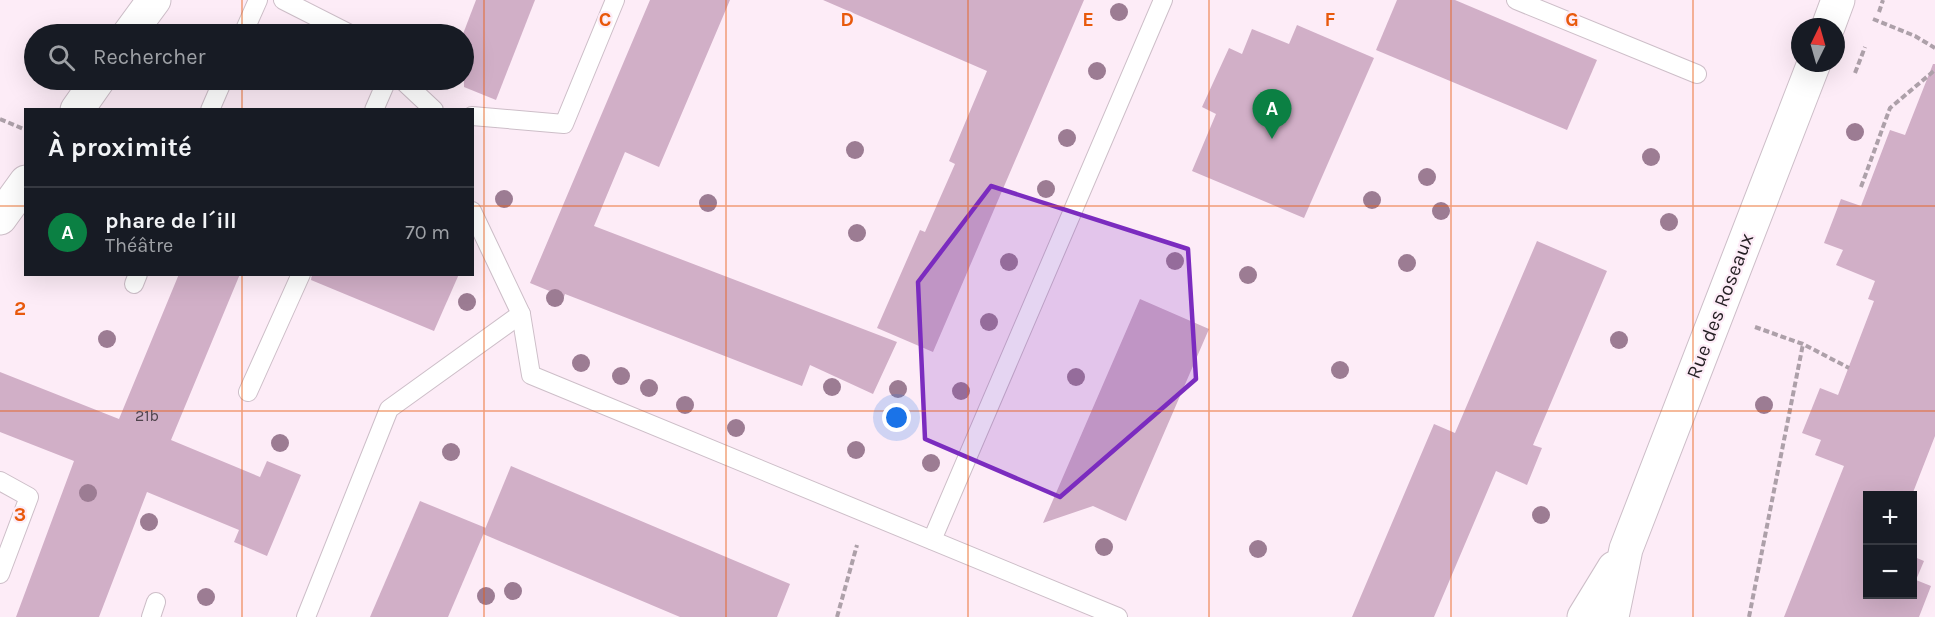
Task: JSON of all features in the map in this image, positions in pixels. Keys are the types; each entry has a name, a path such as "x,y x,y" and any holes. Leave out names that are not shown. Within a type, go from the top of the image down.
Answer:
{"street":[{"path":"136,24 154,0"},
{"name":"Rue des Roseaux","path":"1611,617 1626,549 1811,72"},
{"path":"78,108 91,90"},
{"path":"0,218 24,185"},
{"name":"Rue des Roseaux","path":"1584,617 1626,549"}],"lane":[{"path":"247,24 258,0"},
{"path":"283,0 330,24"},
{"path":"474,116 564,124 615,0"},
{"path":"932,540 1163,0"},
{"path":"1516,0 1697,74"},
{"path":"211,108 219,90"},
{"path":"375,108 383,90"},
{"path":"413,90 432,108"},
{"path":"474,215 521,314 531,375 1118,617"},
{"path":"248,392 300,276"},
{"path":"306,617 389,410 521,314"},
{"path":"0,481 29,497 0,574"}],"path":[{"path":"1835,10 1876,20 1915,36 1935,48"},
{"path":"1861,187 1890,108 1935,70"},
{"path":"0,119 24,129"},
{"path":"1718,313 1803,344 1849,368"},
{"path":"1749,617 1803,344"},
{"path":"837,617 866,513"}],"highlighted area":[{"path":"991,186 1188,249 1196,379 1060,497 925,439 918,282"}],"building":[{"path":"476,0 535,0 496,100 471,90 474,90 474,24 467,24"},
{"path":"650,0 730,0 659,167 625,152 594,226 897,342 873,394 810,365 802,386 565,294 564,297 530,283"},
{"path":"823,0 1084,0 933,352 877,328 920,230 925,232 955,164 949,161 987,71"},
{"path":"1397,0 1455,0 1597,60 1567,130 1376,50"},
{"path":"1297,25 1374,58 1304,218 1192,171 1216,114 1202,107 1229,48 1242,54 1252,29 1289,44"},
{"path":"1933,64 1935,64 1935,436 1914,491 1863,491 1863,599 1917,599 1917,580 1931,586 1919,617 1784,617 1844,466 1815,455 1821,440 1802,433 1820,388 1838,395 1874,301 1868,299 1875,281 1836,265 1843,250 1824,243 1841,199 1861,206 1890,130 1905,135"},
{"path":"1537,241 1607,271 1533,445 1542,448 1527,485 1496,471 1434,617 1352,617 1434,424 1455,433"},
{"path":"178,276 239,276 171,440 260,477 267,461 301,475 267,556 234,542 239,530 147,492 99,617 16,617 74,461 0,432 0,372 119,419"},
{"path":"312,276 458,276 434,331 311,280"},
{"path":"1140,299 1209,329 1126,521 1093,506 1043,523"},
{"path":"511,466 790,584 777,617 680,617 483,534"},
{"path":"420,501 486,528 448,617 370,617"},
{"path":"1917,558 1924,561 1917,578"}],"place":[{"name":"phare de l´ill","path":"1272,139"}]}
